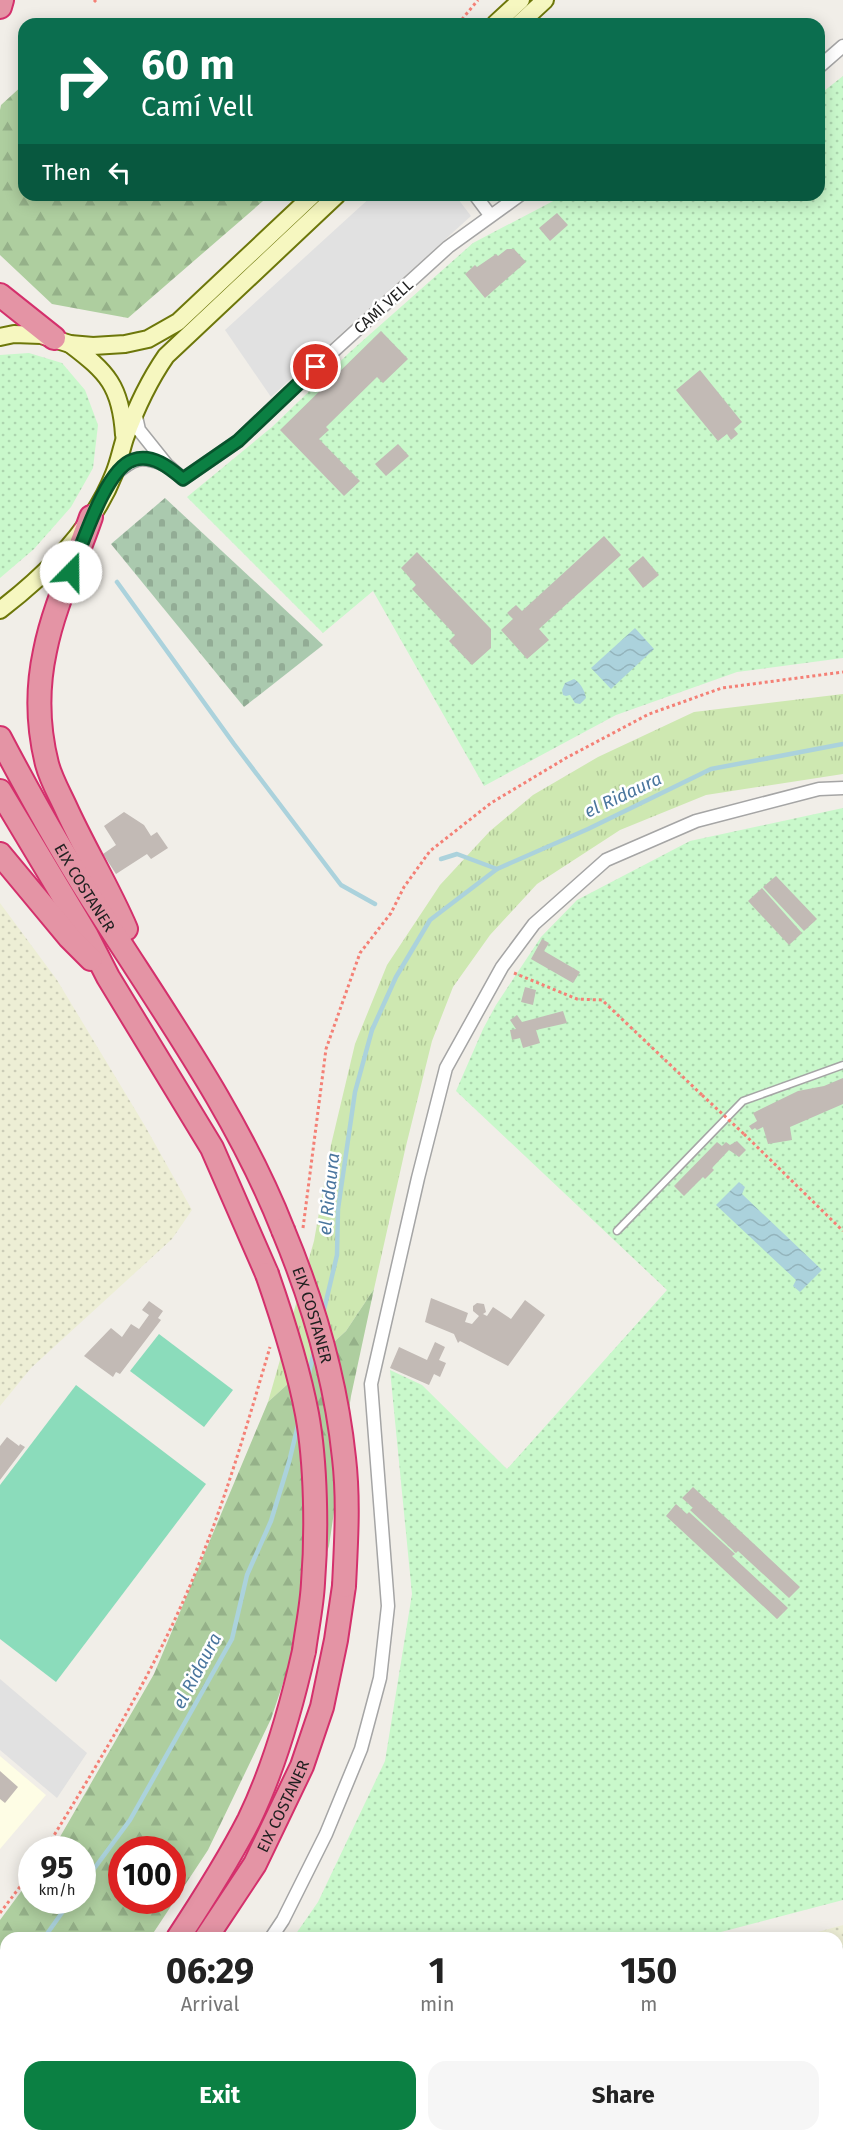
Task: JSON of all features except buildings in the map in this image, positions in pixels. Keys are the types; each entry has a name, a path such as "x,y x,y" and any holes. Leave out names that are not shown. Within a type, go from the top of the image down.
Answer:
{"highway":[{"path":"0,7 2,0"},
{"path":"0,294 62,341"},
{"path":"91,517 80,552 62,592 45,650 39,691 43,737 48,766 56,785 84,849 120,915 150,986"},
{"name":"EIX COSTANER","path":"0,738 55,839 150,986 293,1231 297,1265 326,1358 343,1448 347,1511 344,1586 322,1707 302,1766 255,1864 210,1932"},
{"name":"EIX COSTANER","path":"0,791 87,936 108,977 212,1148 267,1274 284,1321 307,1416 313,1466 314,1582 304,1651 293,1700 276,1755 249,1820 216,1879 182,1932"},
{"path":"0,854 69,937 108,977"}],"street":[{"path":"502,18 521,0"},
{"path":"526,18 545,0"},
{"path":"825,62 843,46"},
{"path":"0,337 14,334 41,335 93,346 124,344 148,339 178,321 307,201"},
{"path":"0,610 26,591 51,567 91,517 113,476 135,412 151,378 166,356 330,201"},
{"path":"480,201 490,214"},
{"name":"CAMÍ VELL","path":"113,476 132,460 150,459 167,465 183,479 238,441 448,247 508,201"},
{"path":"62,341 96,364 110,381 118,396 123,418 124,442"},
{"path":"135,412 139,430 167,465"},
{"path":"275,1932 326,1834 360,1749 380,1678 388,1606 371,1384 418,1178 446,1068 502,967 534,924 606,860 696,821 819,789 843,788"}],"lane":[{"path":"617,1231 743,1101 843,1065"}],"path":[{"path":"463,18 478,0"},
{"path":"293,1231 326,1049 360,952 391,913 404,886 430,851 491,803 566,758 649,714 722,688 843,672"},
{"path":"502,967 577,999 602,1000 843,1231"},
{"path":"54,1836 93,1772 161,1648 204,1552 253,1407 272,1341"},
{"path":"0,1913 18,1889"}],"shaded area":[{"path":"366,201 460,201 471,216 271,397 225,330"},
{"path":"0,903 57,980 145,1126 192,1210 172,1239 31,1368 0,1406"},
{"path":"0,1679 87,1753 57,1798 0,1750"},
{"path":"0,1756 46,1795 0,1849"},
{"path":"843,1925 843,1932 818,1932"}],"green space":[{"path":"843,76 843,658 737,672 616,715 484,786 373,591 323,633 187,497 272,427 350,352 473,243 553,201 825,201 825,90"},
{"path":"18,89 18,201 263,201 128,318 52,304 0,255 1,105"},
{"path":"29,353 62,363 85,390 98,425 93,468 71,507 34,549 0,578 0,355"},
{"path":"165,498 323,645 244,707 111,544"},
{"path":"843,694 843,774 706,795 620,830 537,884 490,935 453,987 432,1041 374,1289 346,1331 268,1402 314,1241 331,1145 355,1044 387,965 440,885 490,831 533,795 598,757 694,712"},
{"path":"843,808 843,1900 721,1932 297,1932 318,1902 385,1761 412,1594 390,1370 422,1385 507,1469 667,1290 456,1091 496,1005 541,937 577,900 690,841"},
{"path":"374,1289 351,1396 329,1546 271,1719 208,1850 186,1883 186,1836 108,1836 108,1914 166,1914 154,1932 0,1932 0,1920 18,1896 18,1914 96,1914 96,1836 61,1836 154,1674 268,1402 346,1331"},
{"path":"159,1334 233,1390 204,1427 130,1371"},
{"path":"76,1385 206,1484 56,1682 0,1639 0,1485"}],"water":[{"path":"635,628 654,649 611,689 591,668"},
{"path":"574,679 580,684 586,698 580,704 575,703 570,695 563,695 562,690 565,683"},
{"path":"739,1182 745,1187 742,1194 822,1270 800,1292 793,1286 796,1280 716,1205"}],"waterway":[{"path":"117,582 234,744 341,885 375,904"},
{"name":"el Ridaura","path":"323,1314 337,1255 338,1209 355,1092 372,1030 396,977 430,920 497,869 588,829 711,769 843,744"},
{"path":"441,859 457,854 497,869"},
{"name":"el Ridaura","path":"308,1378 314,1351"},
{"name":"el Ridaura","path":"96,1866 130,1820 232,1639 247,1575 271,1521 299,1421"},
{"name":"el Ridaura","path":"48,1932 61,1914"}],"route":[{"path":"71,572 91,517 113,476 132,460 150,459 167,465 183,479 238,441 316,367"}]}
